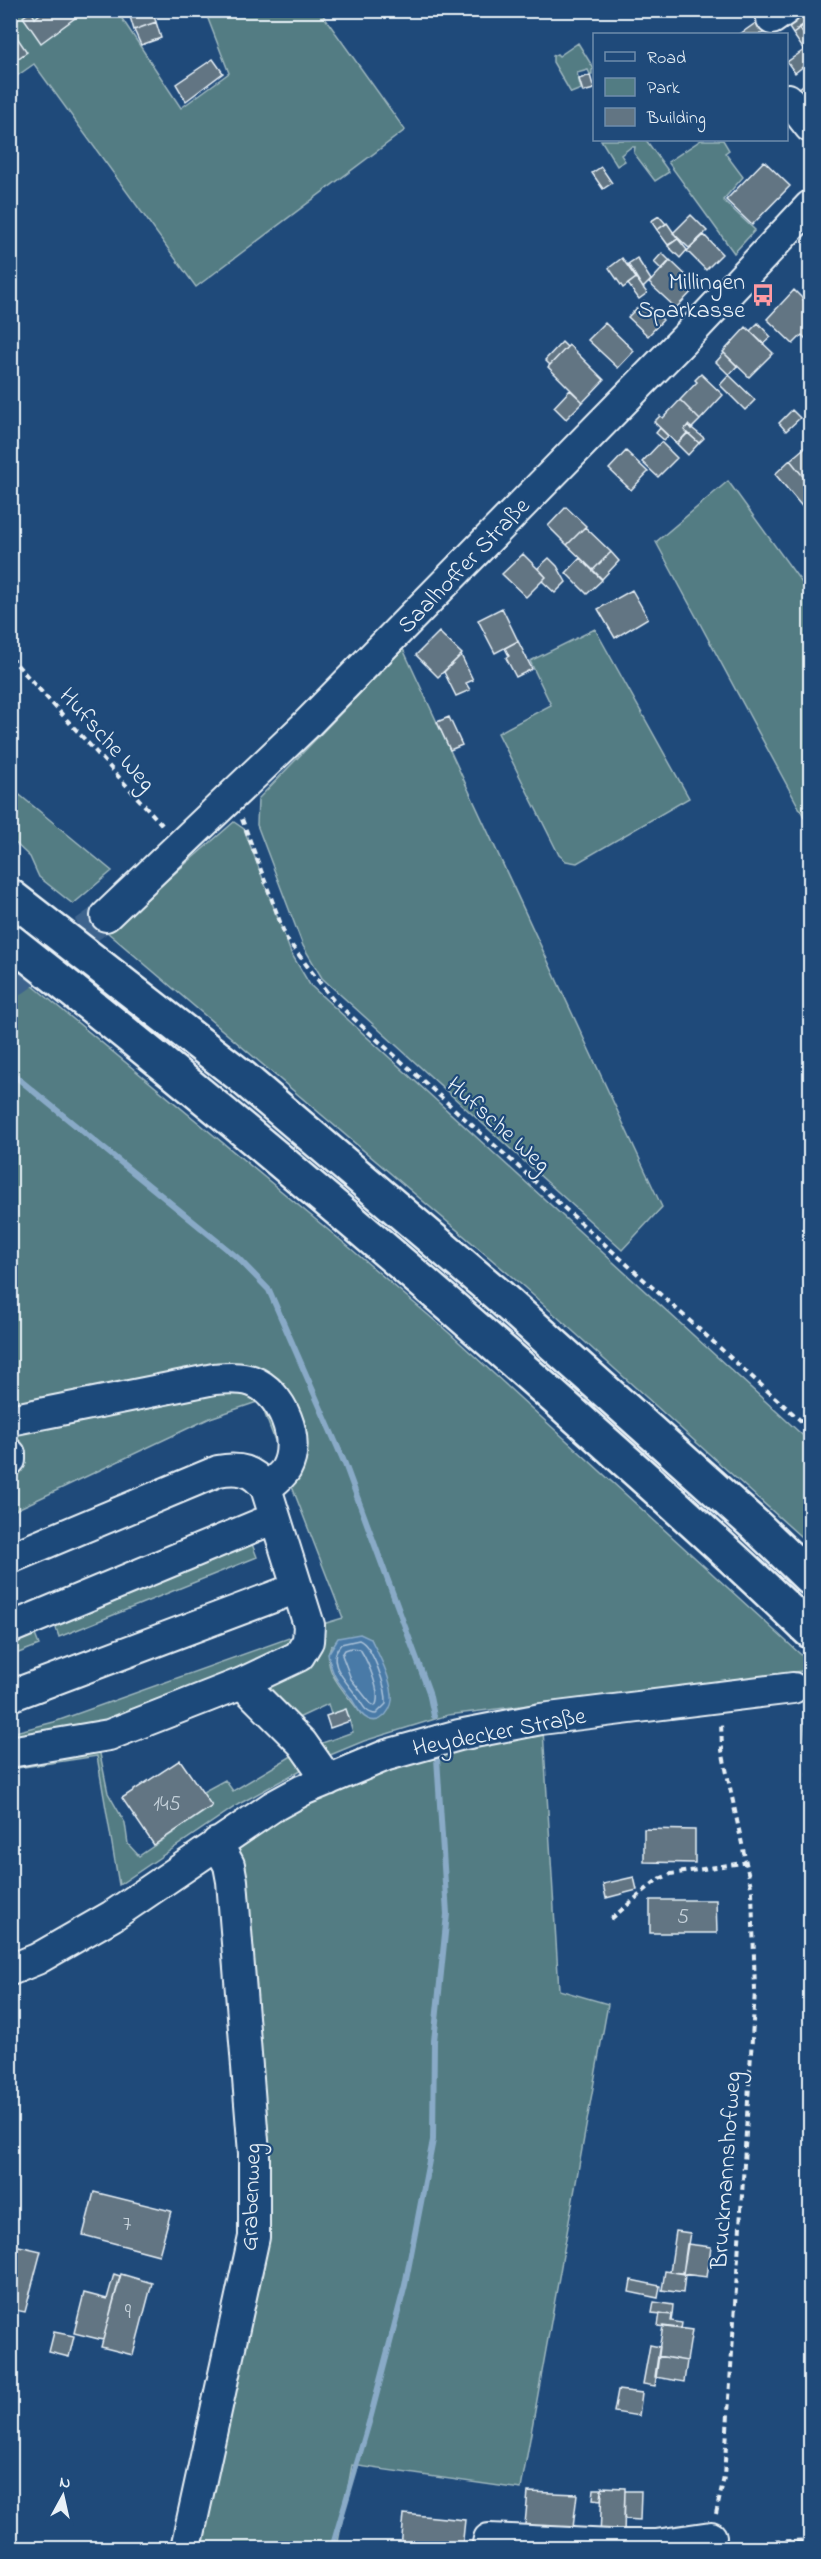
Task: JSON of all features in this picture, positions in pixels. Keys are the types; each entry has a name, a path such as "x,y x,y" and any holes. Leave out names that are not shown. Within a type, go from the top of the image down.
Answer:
{"highway":[{"path":"10,896 250,1083 498,1295 756,1526 810,1578"},
{"path":"10,941 216,1105 465,1318 717,1542 810,1631"}],"street":[{"path":"788,99 810,127"},
{"name":"Saalhoffer Straße","path":"106,916 304,727 696,327 810,206"},
{"path":"10,1420 214,1379 252,1381 271,1394 284,1413 291,1436 290,1457 286,1468 279,1478 266,1488"},
{"path":"10,1454 10,1460"},
{"path":"10,1558 218,1471 232,1468 245,1470 257,1477 266,1488 309,1625 308,1641 304,1649 291,1661 242,1683 109,1735 10,1752"},
{"path":"10,1628 275,1518"},
{"path":"10,1696 297,1588"},
{"path":"242,1683 302,1743 328,1780"},
{"name":"Heydecker Straße","path":"10,1970 37,1959 112,1916 272,1807 387,1755 459,1735 541,1719 793,1688"},
{"name":"Grabenweg","path":"186,2548 254,2237 254,2153 242,1978 232,1881 226,1859 217,1843"},
{"path":"487,2548 489,2539 656,2545 711,2537"}],"path":[{"name":"Hufsche Weg","path":"10,657 180,844"},
{"name":"Hufsche Weg","path":"233,796 286,938 333,1000 810,1429"},
{"name":"Bruckmannshofweg","path":"711,2537 724,2477 754,2002 752,1891 748,1862 722,1750 719,1697"},
{"path":"611,1919 657,1880 671,1874 748,1862"},
{"path":"711,2537 710,2545 810,2540"}],"green space":[{"path":"10,11 117,11 181,108 229,73 205,11 320,11 405,130 196,287 34,64 11,80"},
{"path":"578,43 593,67 592,74 588,70 577,73 581,89 571,93 553,62 553,56 557,54 559,56"},
{"path":"602,141 647,141 669,172 655,181 634,153 635,147 631,147 621,155 625,161 617,166"},
{"path":"700,141 724,141 729,150 725,153 743,177 723,200 755,230 734,253 668,162"},
{"path":"728,481 810,594 810,828 656,542"},
{"path":"595,629 689,798 577,863 566,861 559,855 498,733 551,705 530,661"},
{"path":"403,649 662,1207 622,1250 322,978 303,946 257,825 258,799"},
{"path":"10,787 112,871 73,904 39,877 30,857 11,839"},
{"path":"234,822 244,829 291,953 310,985 810,1442 810,1545 524,1287 107,932"},
{"path":"32,985 350,1248 448,1332 810,1663 810,1670 448,1715 364,1741 323,1758 319,1751 322,1743 353,1732 346,1710 331,1714 328,1704 294,1720 258,1690 323,1624 343,1618 291,1484 270,1384 11,1413 10,1001","holes":["371,1639 392,1694 361,1714 332,1674 329,1665 331,1646"]},
{"path":"227,1384 242,1386 254,1391 273,1409 280,1420 283,1434 285,1447 283,1462 260,1401 210,1418 11,1512 11,1484 21,1468 23,1456 11,1426"},
{"path":"250,1539 257,1557 59,1637 53,1619"},
{"path":"32,1627 39,1645 11,1656 11,1636"},
{"path":"303,1633 303,1638 127,1721 11,1745 11,1733 54,1722"},
{"path":"803,1700 810,1700 810,1784 809,1783"},
{"path":"543,1730 559,1990 608,2004 521,2489 352,2465 337,2548 186,2548 254,2237 221,1858 331,1787 407,1757"},
{"path":"99,1749 108,1793 125,1823 128,1844 139,1856 211,1807 201,1793 225,1780 233,1791 295,1754 308,1766 239,1804 119,1885 97,1756 11,1769 10,1759"},
{"path":"810,2540 810,2548 670,2548"}],"water":[{"path":"360,1634 371,1639 384,1666 391,1688 392,1700 389,1710 378,1720 368,1719 360,1712 336,1678 328,1654 338,1638"}],"building":[{"path":"45,10 76,10 79,15 41,43 23,17 31,11 35,18"},
{"path":"128,10 152,10 156,22 134,30"},
{"path":"797,10 801,10 809,21 793,34 784,20"},
{"path":"760,20 768,30 764,33 741,33"},
{"path":"809,21 810,43 800,29 797,29"},
{"path":"156,22 161,38 141,45 134,30"},
{"path":"800,29 810,43 804,50 793,34"},
{"path":"14,33 27,52 10,64 10,35"},
{"path":"804,50 810,61 795,73 788,61"},
{"path":"213,59 223,73 186,101 176,84"},
{"path":"590,75 593,89 583,92 579,79"},
{"path":"810,80 810,116 794,92"},
{"path":"764,161 790,186 752,225 726,200"},
{"path":"601,167 612,183 603,189 592,173"},
{"path":"691,215 707,231 689,248 673,233"},
{"path":"659,216 666,224 657,230 651,221"},
{"path":"667,223 678,239 668,245 657,230"},
{"path":"704,235 722,254 706,270 687,251"},
{"path":"678,239 687,250 680,258 668,246"},
{"path":"662,253 670,261 662,270 654,262"},
{"path":"622,258 636,278 623,288 609,268"},
{"path":"637,258 651,280 643,288 628,264"},
{"path":"670,260 697,286 676,308 649,283"},
{"path":"636,278 647,293 639,299 628,284"},
{"path":"794,290 810,306 810,336 807,340 802,335 793,344 767,319"},
{"path":"644,301 663,320 648,336 628,317"},
{"path":"605,323 634,351 618,368 588,340"},
{"path":"758,323 771,337 763,344 750,331"},
{"path":"746,327 773,353 749,377 723,352"},
{"path":"562,342 567,347 550,365 545,360"},
{"path":"569,345 604,380 583,402 548,367"},
{"path":"724,353 737,366 729,375 716,362"},
{"path":"701,374 723,395 700,420 680,400 697,382 695,380"},
{"path":"729,375 755,400 745,410 720,385"},
{"path":"570,390 583,402 566,419 554,407"},
{"path":"680,400 700,420 691,429 688,425 684,430 687,433 677,444 654,422 660,416 663,418"},
{"path":"792,410 800,418 786,431 779,423"},
{"path":"688,425 704,438 699,443 684,430"},
{"path":"660,428 668,436 664,440 656,433"},
{"path":"688,433 699,443 688,455 677,444"},
{"path":"661,442 677,458 658,477 642,462"},
{"path":"810,443 810,485 790,460"},
{"path":"626,451 648,472 631,490 609,469"},
{"path":"790,460 810,485 810,506 805,510 775,474"},
{"path":"566,507 586,526 567,545 548,526"},
{"path":"585,527 611,552 593,570 567,545"},
{"path":"611,552 619,561 602,579 593,570"},
{"path":"523,554 546,577 526,597 502,574"},
{"path":"549,558 557,566 566,582 555,593 542,581 546,577 538,568"},
{"path":"580,558 602,580 587,594 566,573"},
{"path":"632,590 648,618 615,638 598,609"},
{"path":"502,608 518,641 495,653 478,620"},
{"path":"439,632 462,654 438,677 416,655"},
{"path":"518,641 532,669 516,677 506,658 509,656 505,648"},
{"path":"461,655 473,680 466,683 470,690 456,696 444,672"},
{"path":"449,717 462,745 450,750 437,722"},
{"path":"346,1709 350,1721 330,1728 326,1716"},
{"path":"180,1760 212,1806 154,1845 122,1798"},
{"path":"644,1829 695,1830 695,1863 644,1862"},
{"path":"634,1877 637,1890 606,1898 603,1884"},
{"path":"650,1900 716,1900 717,1933 650,1933"},
{"path":"94,2192 171,2211 159,2255 83,2235"},
{"path":"676,2231 690,2233 683,2273 670,2272"},
{"path":"10,2244 41,2251 25,2312 10,2309"},
{"path":"687,2244 711,2247 707,2277 683,2274"},
{"path":"665,2271 685,2274 683,2293 662,2290"},
{"path":"114,2274 120,2276 103,2340 74,2333 84,2293 107,2299"},
{"path":"121,2274 152,2283 133,2355 101,2347"},
{"path":"631,2280 660,2286 658,2298 629,2292"},
{"path":"654,2302 673,2305 672,2315 652,2313"},
{"path":"660,2313 672,2315 671,2321 682,2323 681,2329 658,2326"},
{"path":"663,2326 692,2330 687,2361 658,2356"},
{"path":"54,2332 74,2336 69,2357 49,2352"},
{"path":"650,2345 660,2347 655,2386 643,2384"},
{"path":"658,2356 687,2361 684,2382 655,2377"},
{"path":"618,2390 642,2393 639,2416 614,2412"},
{"path":"602,2487 625,2488 624,2538 600,2538"},
{"path":"594,2489 602,2489 601,2500 593,2499"},
{"path":"625,2491 641,2491 640,2520 624,2519"},
{"path":"528,2492 577,2494 572,2536 524,2535"},
{"path":"404,2514 465,2520 462,2548 401,2548"}],"waterway":[{"path":"10,1072 238,1258 269,1290 345,1464 429,1692 434,1716"},
{"path":"332,2548 370,2419 405,2285 433,2140 434,2041 447,1914 437,1758"}],"tunnel":[{"path":"10,984 106,916"}],"place":[{"name":"Millingen Sparkasse","path":"763,295"}]}
